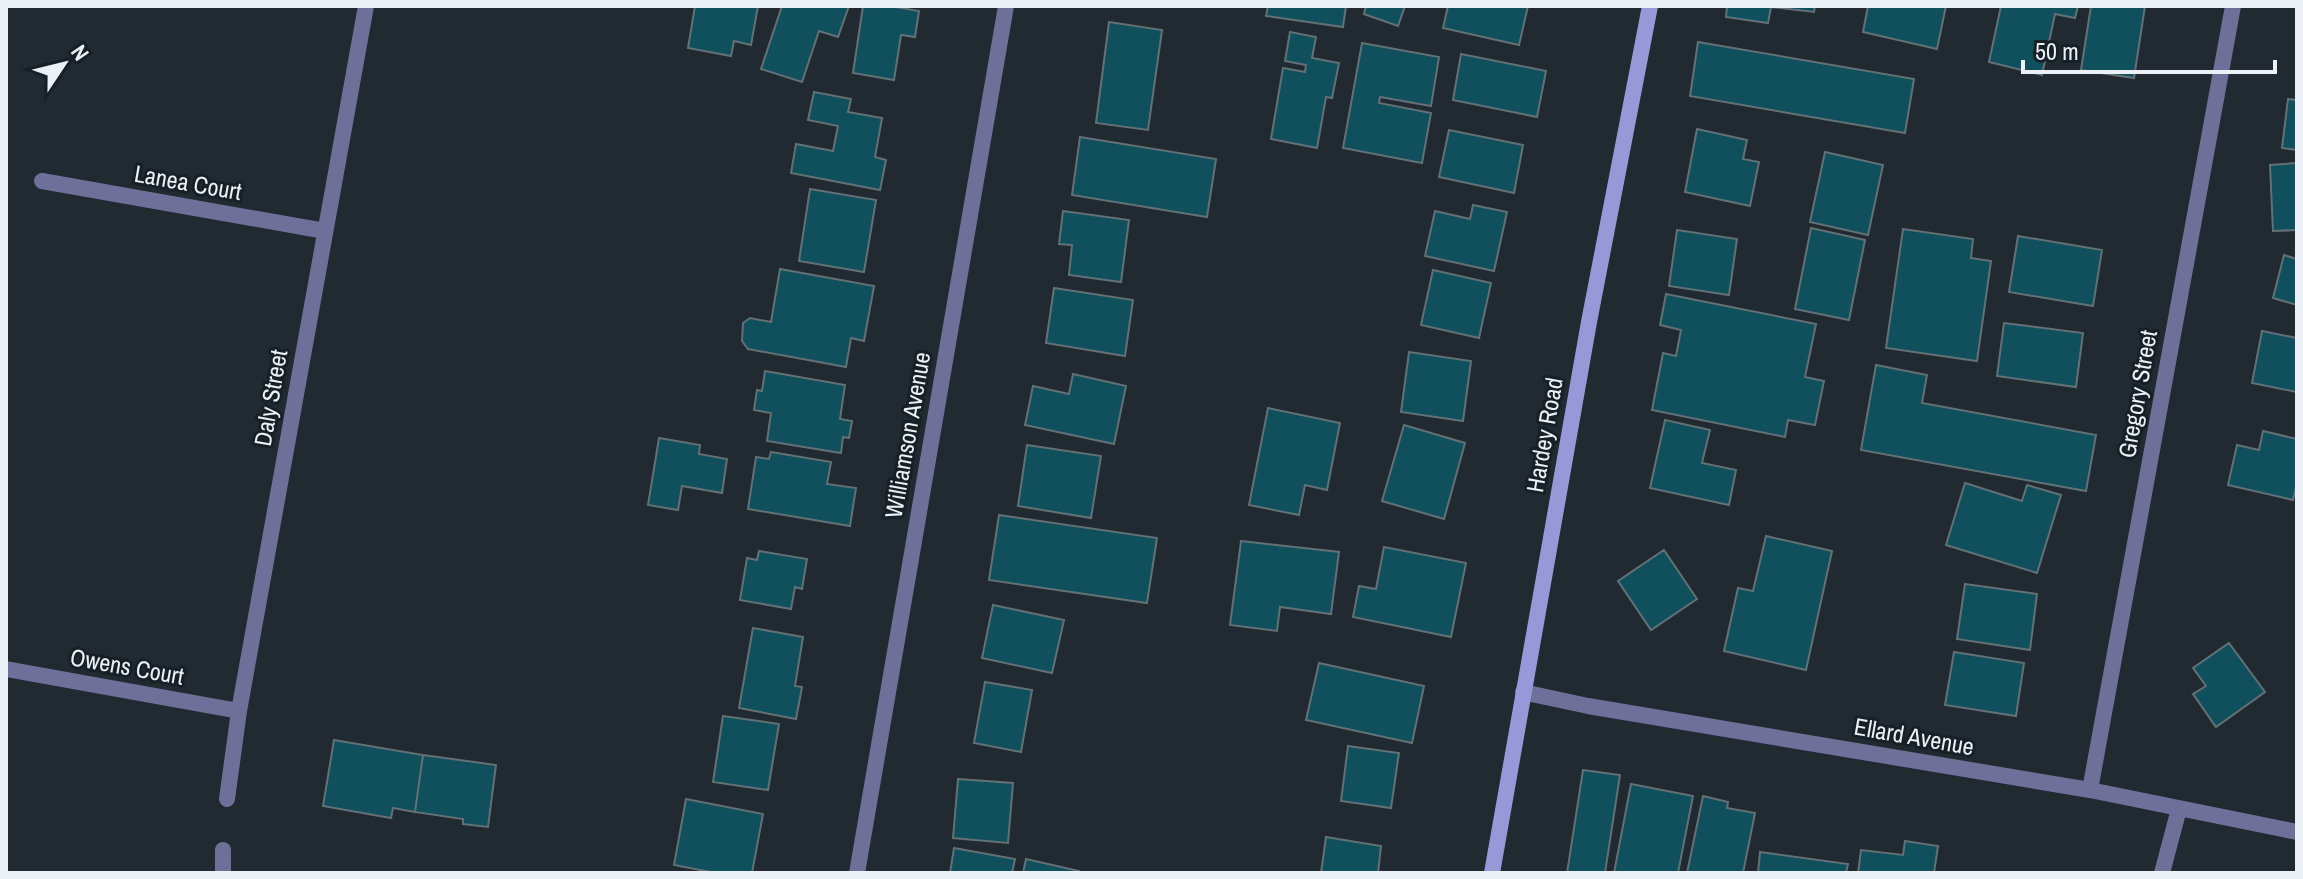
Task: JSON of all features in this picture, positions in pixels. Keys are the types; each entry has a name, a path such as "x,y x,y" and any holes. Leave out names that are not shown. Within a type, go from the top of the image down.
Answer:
{"main road":[{"name":"Hardey Road","path":"1492,873 1592,306 1650,6"}],"street":[{"name":"Daly Street","path":"227,799 239,711 366,6"},
{"name":"Williamson Avenue","path":"857,873 1006,6"},
{"name":"Gregory Street","path":"2090,790 2233,6"},
{"name":"Lanea Court","path":"42,181 325,231"},
{"name":"Owens Court","path":"6,669 239,711"},
{"name":"Ellard Avenue","path":"1523,692 1588,706 2090,790 2297,832"},
{"path":"2162,873 2179,809"},
{"path":"223,850 223,873"}],"building":[{"path":"695,6 758,6 751,45 734,41 731,56 688,48"},
{"path":"782,6 849,6 838,37 819,31 802,82 761,69"},
{"path":"863,6 890,6 919,11 915,37 901,35 894,80 853,73"},
{"path":"1268,6 1346,6 1343,27 1266,16"},
{"path":"1366,6 1405,6 1398,26 1364,14"},
{"path":"1448,6 1528,6 1519,45 1443,28"},
{"path":"1727,6 1815,6 1814,12 1771,7 1768,23 1726,17"},
{"path":"1868,6 1946,6 1937,49 1863,32"},
{"path":"2001,6 2078,6 2075,18 2055,14 2042,75 1989,62"},
{"path":"2091,6 2145,6 2134,78 2081,70"},
{"path":"1109,22 1162,30 1148,130 1096,123"},
{"path":"1290,32 1316,37 1312,58 1339,63 1332,98 1326,97 1317,148 1271,139 1283,68 1305,72 1306,65 1285,61"},
{"path":"1698,42 1914,79 1905,133 1690,96"},
{"path":"1362,43 1439,57 1431,106 1380,97 1379,103 1431,113 1422,163 1343,148"},
{"path":"1461,54 1546,71 1537,117 1453,100"},
{"path":"814,92 851,99 848,112 882,118 875,157 886,160 880,190 791,173 796,144 833,151 838,126 808,120"},
{"path":"2288,99 2297,100 2297,150 2282,148"},
{"path":"1697,129 1747,140 1743,159 1759,162 1750,206 1685,192"},
{"path":"1449,130 1523,145 1514,193 1439,177"},
{"path":"1080,137 1216,159 1207,217 1072,195"},
{"path":"1825,152 1883,165 1868,235 1810,222"},
{"path":"2297,163 2297,230 2273,231 2270,165"},
{"path":"810,189 876,200 864,272 799,261"},
{"path":"1473,205 1507,212 1494,271 1425,256 1435,211 1470,219"},
{"path":"1063,211 1129,220 1121,282 1069,275 1072,245 1059,244"},
{"path":"1811,228 1865,240 1849,320 1795,309"},
{"path":"1903,229 1973,239 1971,258 1991,261 1977,361 1886,348"},
{"path":"1677,230 1737,239 1729,295 1669,286"},
{"path":"2018,236 2102,250 2093,306 2009,292"},
{"path":"2284,255 2297,259 2297,305 2273,298"},
{"path":"780,269 874,286 864,341 851,338 846,367 748,349 742,341 743,323 750,318 771,322"},
{"path":"1433,270 1491,283 1479,338 1421,325"},
{"path":"1054,288 1133,300 1125,356 1046,343"},
{"path":"1666,294 1816,324 1805,377 1824,381 1815,425 1788,420 1785,437 1652,410 1663,353 1676,356 1681,330 1660,325"},
{"path":"2004,323 2083,333 2076,387 1997,376"},
{"path":"2262,331 2297,338 2297,392 2252,383"},
{"path":"1409,352 1471,361 1463,421 1401,412"},
{"path":"1876,365 1927,375 1922,403 2096,435 2086,491 1861,450"},
{"path":"765,371 845,385 840,419 852,421 849,438 843,437 841,453 767,441 771,413 754,410 757,390 762,391"},
{"path":"1073,374 1126,386 1114,444 1025,425 1033,386 1069,394"},
{"path":"1268,408 1340,423 1327,490 1305,485 1299,515 1249,505"},
{"path":"1665,420 1710,430 1702,463 1736,470 1729,505 1650,488"},
{"path":"1404,425 1465,443 1444,519 1382,501"},
{"path":"2263,431 2297,439 2297,483 2293,500 2228,485 2237,445 2259,450"},
{"path":"659,438 700,445 699,454 727,459 722,493 682,486 678,510 648,505"},
{"path":"1027,445 1101,456 1091,518 1018,506"},
{"path":"771,452 831,462 827,484 856,488 850,526 748,509 756,457 769,459"},
{"path":"1965,483 2022,501 2027,485 2061,495 2037,573 1946,545"},
{"path":"999,515 1157,538 1147,603 989,580"},
{"path":"1766,536 1832,551 1806,670 1724,651 1738,588 1753,591"},
{"path":"1241,541 1339,552 1331,614 1280,607 1277,631 1230,625"},
{"path":"1384,547 1466,563 1451,637 1353,617 1359,586 1376,589"},
{"path":"1664,550 1697,599 1651,630 1618,581"},
{"path":"759,551 807,559 802,589 795,587 791,609 740,600 747,558 757,560"},
{"path":"1965,584 2037,594 2030,650 1957,639"},
{"path":"993,605 1064,620 1052,673 982,658"},
{"path":"753,628 803,637 795,686 802,687 796,719 739,708"},
{"path":"2229,643 2265,692 2216,727 2193,694 2206,686 2193,668"},
{"path":"1954,652 2024,663 2016,716 1945,705"},
{"path":"1319,663 1424,686 1412,743 1306,720"},
{"path":"985,682 1032,690 1021,752 974,743"},
{"path":"723,716 779,724 768,790 713,782"},
{"path":"334,740 423,755 415,812 393,808 391,818 323,806"},
{"path":"1348,746 1399,753 1391,808 1341,801"},
{"path":"423,755 496,765 488,827 463,824 463,819 415,812"},
{"path":"1583,770 1620,775 1605,873 1567,873"},
{"path":"958,779 1013,783 1008,843 953,838"},
{"path":"1631,784 1693,796 1678,873 1614,873"},
{"path":"1703,796 1728,802 1727,808 1755,813 1743,873 1687,873"},
{"path":"686,799 763,814 752,873 716,873 674,865"},
{"path":"1326,837 1381,846 1378,873 1321,873"},
{"path":"1905,841 1938,846 1934,873 1858,873 1861,850 1903,855"},
{"path":"954,848 1015,859 1012,873 950,873"},
{"path":"1760,852 1848,864 1846,873 1758,873"},
{"path":"1026,859 1079,871 1079,873 1023,873"}]}
